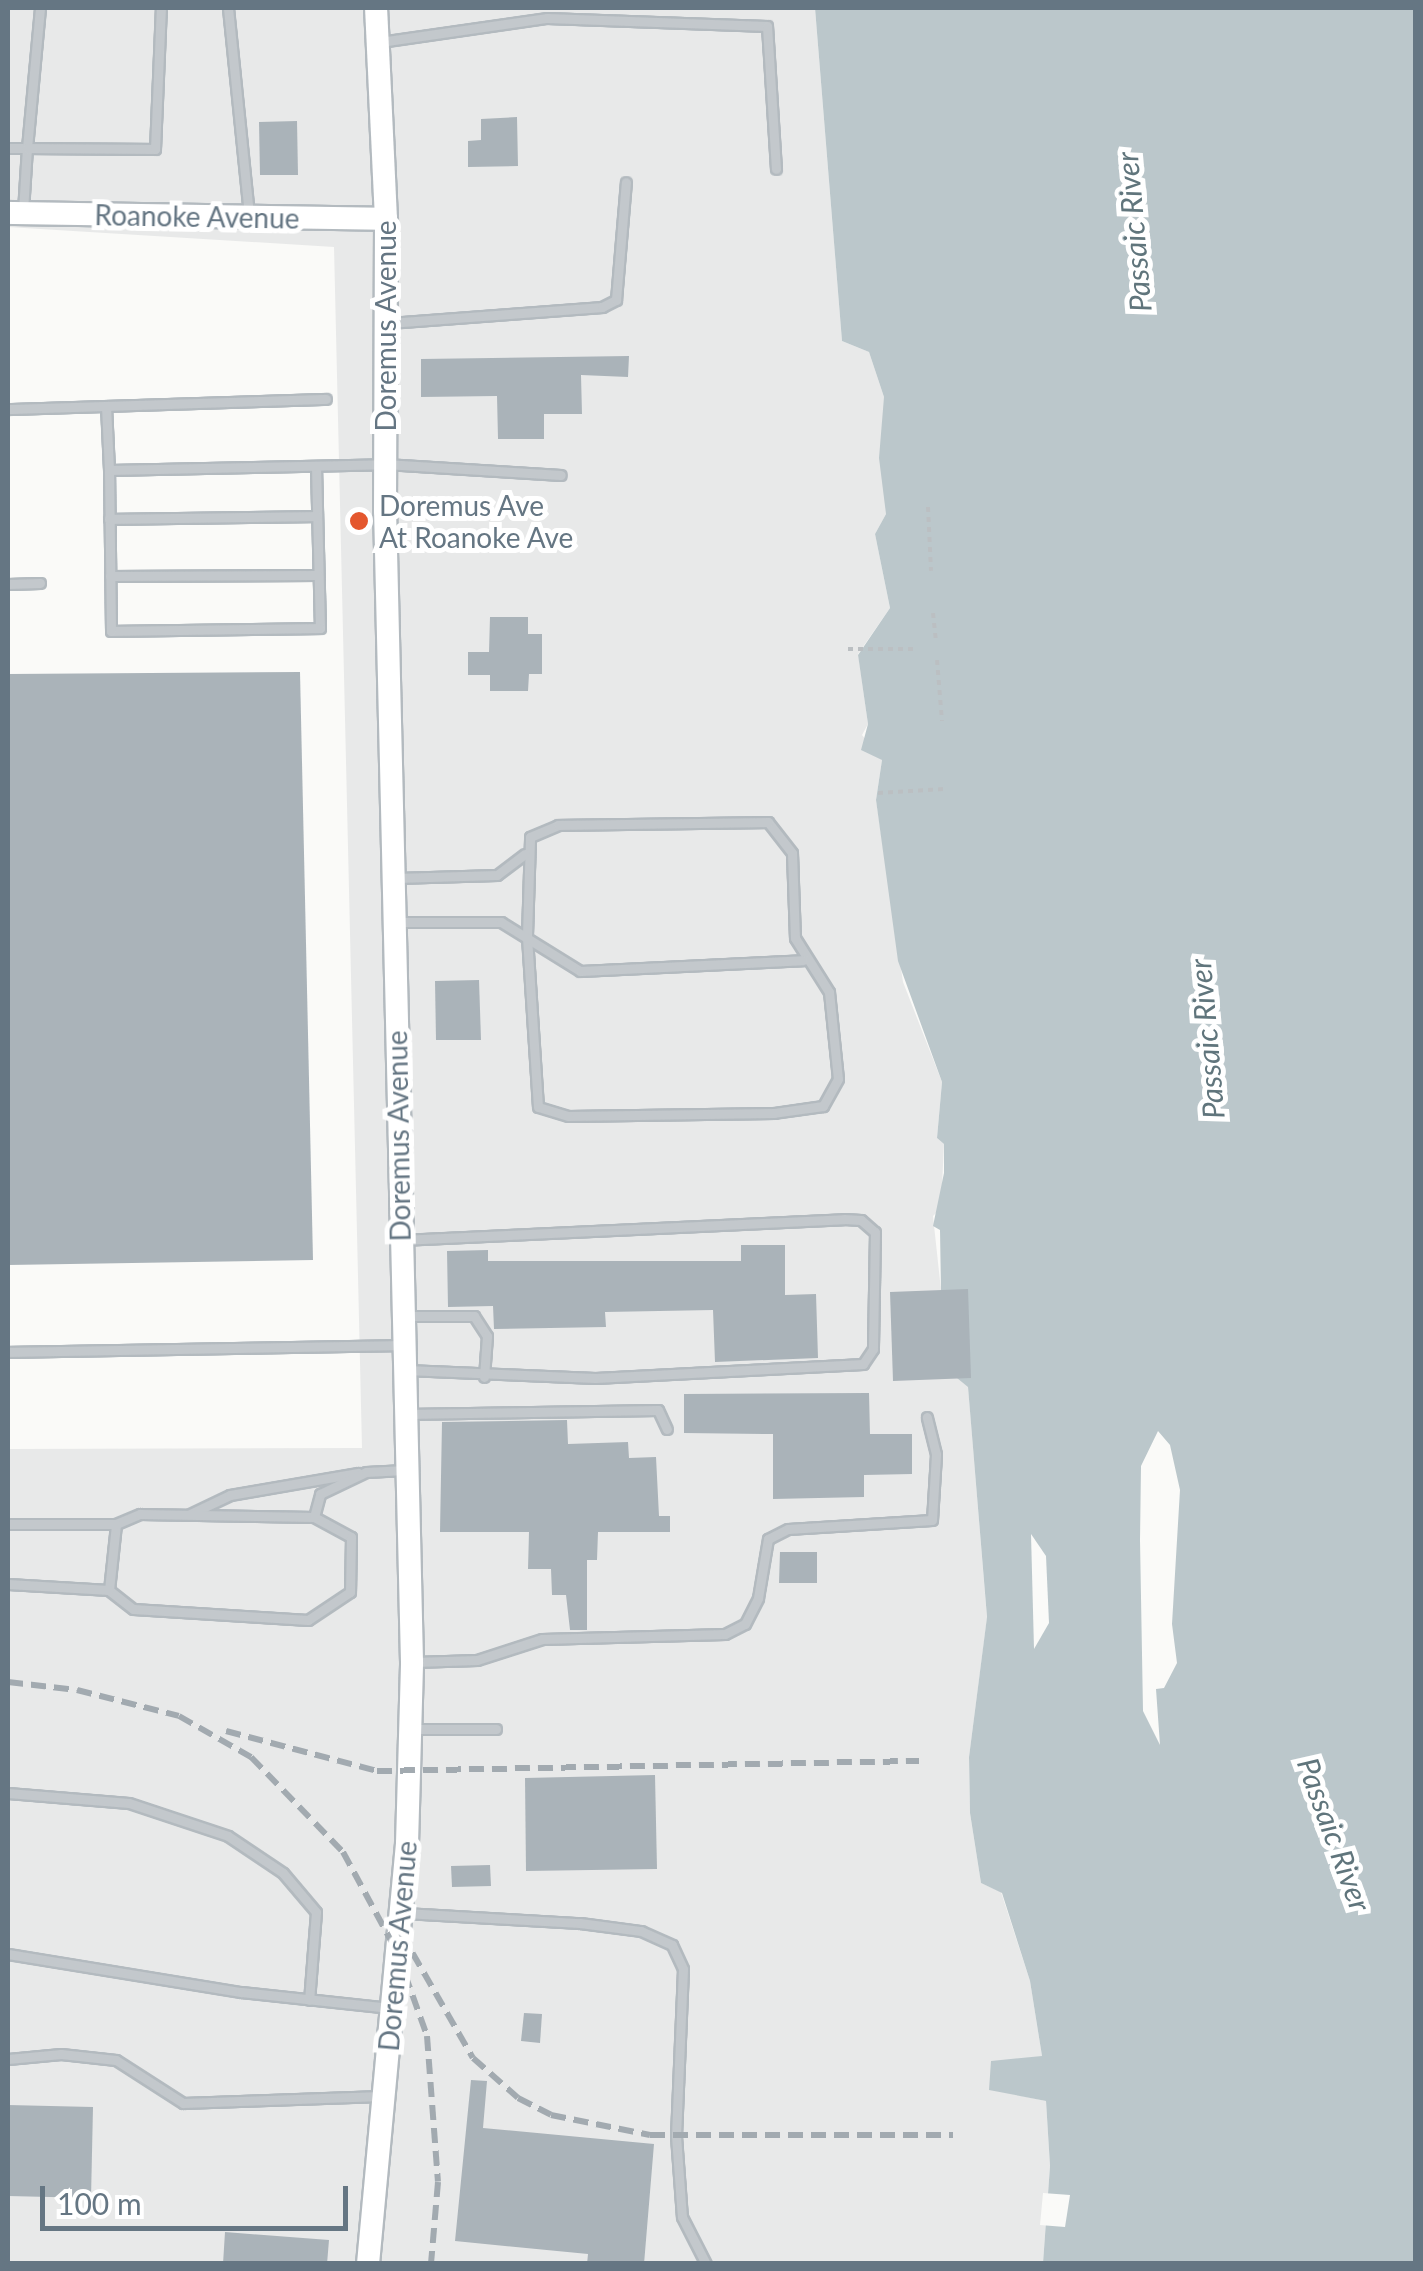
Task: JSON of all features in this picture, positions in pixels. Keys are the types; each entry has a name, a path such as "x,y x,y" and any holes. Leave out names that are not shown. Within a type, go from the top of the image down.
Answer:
{"main road":[{"name":"Doremus Avenue","path":"368,2264 401,1913 412,1662 392,878 385,464 386,219 376,8"},
{"name":"Roanoke Avenue","path":"15,213 386,219"}],"lane":[{"path":"15,213 27,148 40,8"},
{"path":"8,148 155,149 161,8"},
{"path":"228,8 249,217"},
{"path":"377,42 547,18 767,26 773,40 776,169"},
{"path":"387,323 602,307 616,300 626,182"},
{"path":"8,409 326,399"},
{"path":"106,406 111,631 320,628 316,466"},
{"path":"109,470 385,464 561,475"},
{"path":"110,519 316,516"},
{"path":"110,576 318,575"},
{"path":"8,584 40,583"},
{"path":"768,822 792,853 795,938 803,960 829,992 838,1079 823,1106 774,1113 568,1116 538,1107 533,1088 525,854 530,836 558,825 768,822"},
{"path":"392,878 497,876 525,854"},
{"path":"394,922 501,922 528,934 580,971 803,960"},
{"path":"400,1240 844,1219 861,1220 875,1232 872,1358 863,1364 595,1378 484,1377 403,1370"},
{"path":"402,1316 474,1316 487,1336 484,1377"},
{"path":"8,1352 402,1345"},
{"path":"404,1414 442,1408 658,1410 667,1428"},
{"path":"412,1662 477,1660 542,1639 726,1634 745,1624 758,1598 768,1538 788,1529 932,1520 936,1454 927,1417"},
{"path":"188,1515 230,1495 366,1472 405,1470"},
{"path":"314,1517 320,1494 366,1472"},
{"path":"8,1524 116,1524 140,1514 314,1517 351,1537 350,1592 308,1620 133,1610 109,1590 8,1584"},
{"path":"109,1590 116,1524"},
{"path":"410,1729 496,1729"},
{"path":"8,1792 129,1802 228,1836 283,1874 316,1912 308,2000"},
{"path":"401,1913 580,1922 641,1932 672,1945 683,1969 684,2018 676,2161 682,2217 706,2264"},
{"path":"8,1954 308,2000 392,2008"},
{"path":"8,2059 61,2054 116,2060 182,2103 384,2096"}],"path":[{"path":"928,507 930,571"},
{"path":"933,612 936,642"},
{"path":"848,649 918,648"},
{"path":"938,660 942,721"},
{"path":"878,793 944,790"}],"shaded area":[{"path":"8,8 815,8 842,341 869,352 884,397 886,514 875,534 890,608 858,654 868,724 862,735 882,760 876,800 903,982 942,1082 937,1138 944,1144 941,1208 933,1216 941,1290 968,1386 987,1618 969,1757 970,1813 981,1883 1001,1892 1030,1981 1042,2056 989,2089 1046,2101 1050,2166 1043,2263 8,2263 8,1449 362,1448 334,247 8,227"}],"water":[{"name":"Passaic River","path":"815,8 1415,8 1415,2263 1043,2263 1050,2166 1046,2101 989,2090 991,2061 1042,2056 1030,1981 1002,1893 981,1883 970,1813 969,1757 987,1617 968,1387 957,1378 941,1290 940,1230 933,1226 944,1173 944,1144 937,1138 942,1082 898,961 876,800 882,760 861,750 868,724 858,655 890,608 875,534 886,514 879,458 884,397 869,352 842,341"}],"pier":[{"path":"1158,1431 1170,1445 1180,1490 1172,1624 1177,1663 1164,1688 1156,1689 1160,1745 1143,1711 1140,1540 1141,1466"},
{"path":"1031,1534 1046,1556 1049,1623 1034,1649"},
{"path":"1043,2193 1070,2195 1065,2227 1040,2225"}],"building":[{"path":"517,117 518,166 468,167 468,141 481,140 481,119"},
{"path":"297,121 298,175 260,175 259,122"},
{"path":"629,356 628,377 581,375 582,414 544,414 544,439 498,439 497,396 421,397 421,359"},
{"path":"490,617 528,617 528,634 542,634 542,674 529,674 528,691 490,691 490,675 468,675 468,652 489,652"},
{"path":"300,672 313,1260 8,1265 8,674"},
{"path":"479,980 481,1040 436,1040 435,981"},
{"path":"741,1245 785,1245 785,1295 816,1294 818,1358 715,1362 713,1310 605,1312 606,1327 494,1329 493,1306 448,1307 447,1251 488,1250 488,1261 741,1261"},
{"path":"968,1289 971,1378 893,1381 890,1292"},
{"path":"869,1393 870,1434 912,1434 912,1474 864,1475 864,1497 773,1499 773,1434 684,1433 684,1394"},
{"path":"567,1420 568,1444 628,1442 629,1458 656,1457 659,1516 670,1516 670,1532 598,1532 597,1560 587,1560 587,1630 570,1630 566,1595 552,1595 551,1569 528,1569 529,1532 440,1532 442,1422"},
{"path":"780,1552 817,1552 817,1583 779,1583"},
{"path":"655,1775 657,1869 526,1871 525,1778"},
{"path":"490,1865 491,1886 452,1887 451,1866"},
{"path":"524,2013 542,2014 540,2043 521,2041"},
{"path":"471,2080 487,2081 483,2128 654,2144 644,2264 587,2264 588,2254 455,2241"},
{"path":"8,2105 93,2107 91,2198 8,2196"},
{"path":"225,2232 329,2240 327,2264 223,2264"}],"railway":[{"path":"8,1682 77,1690 179,1716 251,1757 343,1852 397,1952 427,2036 438,2182 431,2264"},
{"path":"226,1731 377,1771 919,1761"},
{"path":"401,1933 473,2058 518,2098 551,2115 650,2135 953,2135"}],"place":[{"name":"Doremus Ave At Roanoke Ave","path":"359,521"}]}
